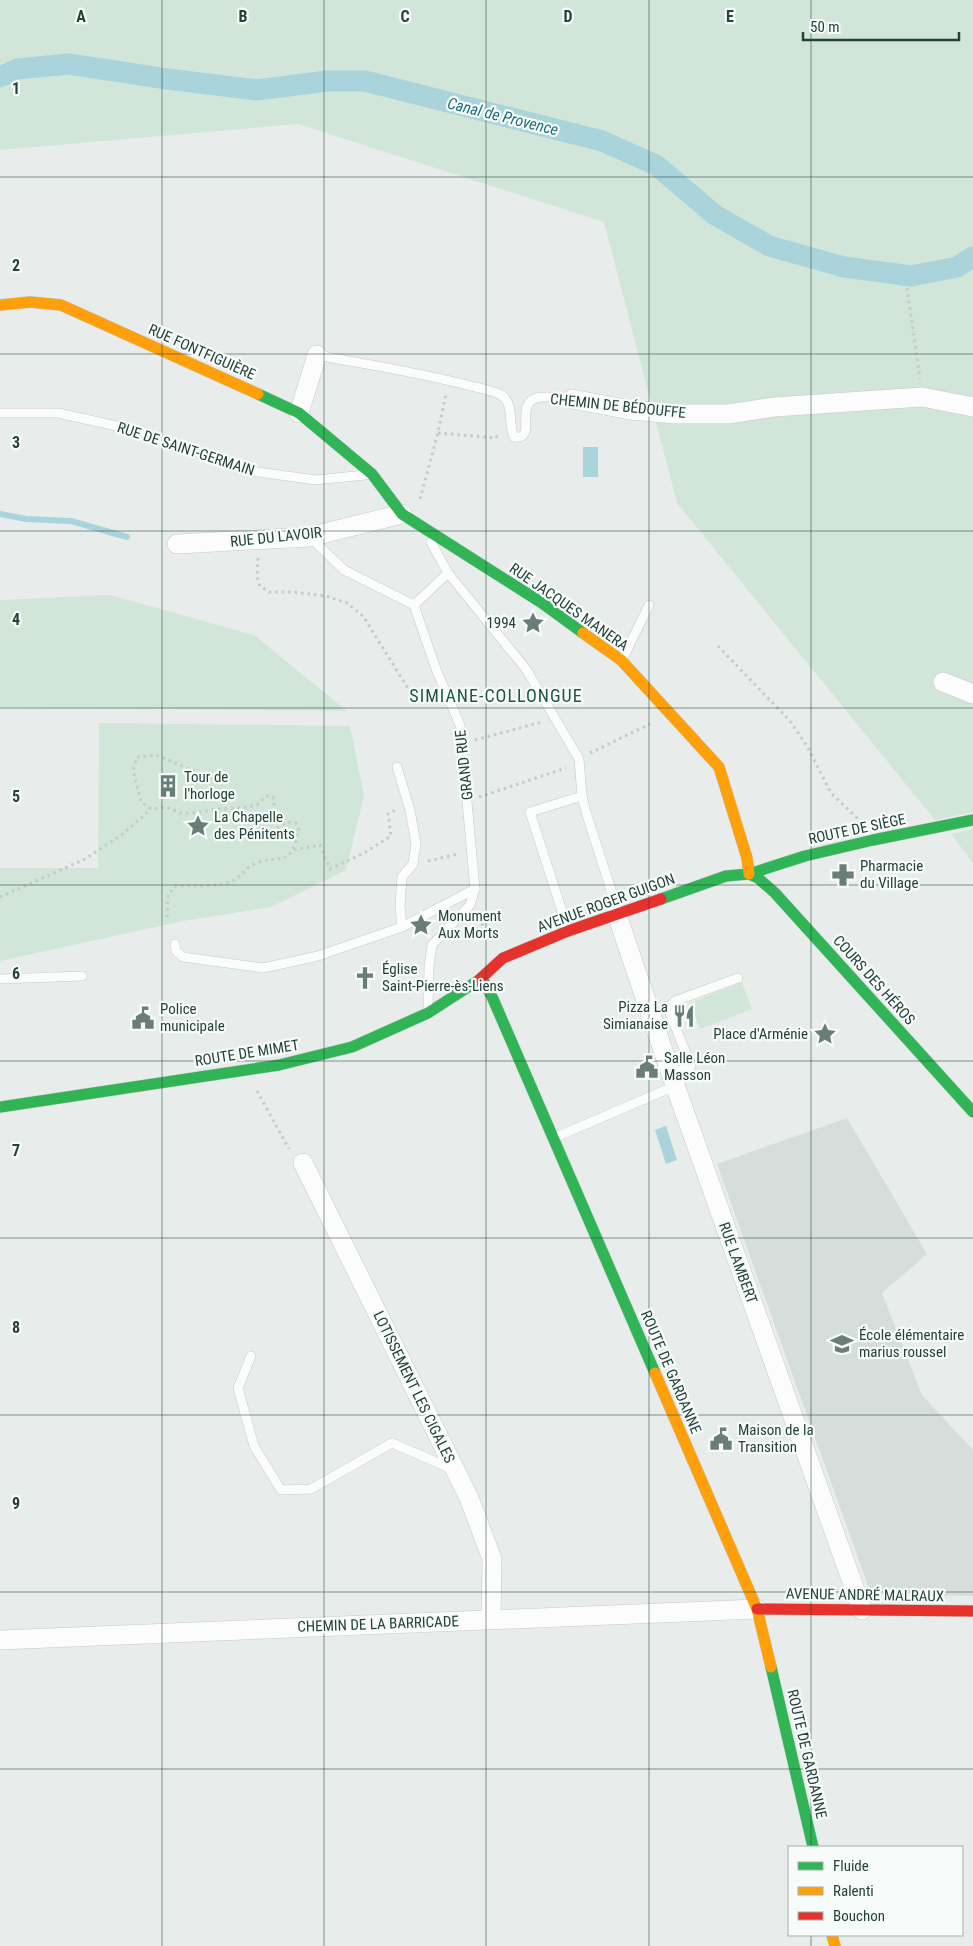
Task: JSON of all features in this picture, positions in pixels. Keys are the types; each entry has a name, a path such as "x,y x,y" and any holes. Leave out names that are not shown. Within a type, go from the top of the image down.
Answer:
{"main road":[{"name":"RUE FONTFIGUIÈRE","path":"0,305 30,302 62,306 299,413 372,474"},
{"name":"RUE JACQUES MANERA","path":"372,474 413,521 542,603 621,660 719,766 747,858 749,874"},
{"name":"ROUTE DE SIÈGE","path":"749,874 806,856 872,840 973,820"},
{"name":"AVENUE ROGER GUIGON","path":"482,978 503,958 568,931 714,879 738,874 749,874"},
{"name":"COURS DES HÉROS","path":"749,874 758,878 775,892 973,1112"},
{"name":"ROUTE DE MIMET","path":"0,1107 279,1065 352,1047 428,1014 482,978"},
{"name":"ROUTE DE GARDANNE","path":"482,978 494,999 757,1609 813,1846"},
{"name":"AVENUE ANDRÉ MALRAUX","path":"757,1609 973,1612"}],"street":[{"path":"299,413 317,355"},
{"name":"CHEMIN DE BÉDOUFFE","path":"572,399 630,410 675,414 728,414 774,407 922,397 973,407"},
{"name":"RUE DU LAVOIR","path":"177,544 310,537 413,521"},
{"path":"943,682 973,694"},
{"name":"RUE LAMBERT","path":"617,915 673,1080 862,1610"},
{"name":"LOTISSEMENT LES CIGALES","path":"303,1163 468,1498 492,1559 491,1620"},
{"name":"CHEMIN DE LA BARRICADE","path":"0,1640 757,1609"}],"lane":[{"path":"317,355 448,380"},
{"name":"CHEMIN DE BÉDOUFFE","path":"448,380 504,396 509,404 514,437 520,438 526,431 525,410 528,403 534,398 572,399"},
{"name":"RUE DE SAINT-GERMAIN","path":"0,414 58,413 139,431 250,471 316,480 372,474"},
{"path":"413,521 448,573 526,669 579,759 582,796 613,896 617,915"},
{"path":"310,537 344,570 414,605 448,573"},
{"name":"GRAND RUE","path":"414,605 442,683 460,725 475,889 470,904 432,945 429,966 428,1014"},
{"path":"621,660 649,605"},
{"path":"397,767 411,815 416,844 412,864 402,877 400,906 402,927"},
{"path":"568,931 530,812 582,796"},
{"path":"175,944 176,951 183,958 263,968 318,956 402,927 475,889"},
{"path":"0,980 82,976"},
{"path":"554,1138 673,1080 691,1066 670,1013 670,1006 675,1001 738,978"},
{"path":"251,1356 238,1388 254,1446 281,1490 310,1489 392,1443 455,1470"}],"path":[{"path":"907,288 922,397"},
{"path":"413,521 438,432 448,380"},
{"path":"438,432 496,438 502,428 511,422"},
{"path":"258,541 257,577 260,586 269,592 292,592 326,596 347,603 363,616 409,690 420,692 442,683"},
{"path":"718,646 790,722 807,746 830,793 865,824 872,840"},
{"path":"468,801 569,767 579,759 671,714"},
{"path":"461,744 554,719"},
{"path":"151,809 141,802 132,770 137,758 156,755 221,782"},
{"path":"0,897 85,859 123,834 151,809 166,808 182,813 193,813 249,807 258,804 266,796 273,797 274,806 256,827 257,833 265,835 288,822 296,823 299,830 294,850"},
{"path":"167,917 168,895 176,886 222,884 234,880 246,867 285,858 294,850 320,845 330,869 364,853 391,836 388,814 398,809 411,815"},
{"path":"412,864 453,856 472,848"},
{"path":"470,904 503,958"},
{"path":"245,1069 294,1158 303,1163"}],"shaded area":[{"name":"École élémentaire marius roussel","path":"847,1118 927,1254 882,1293 922,1395 973,1450 973,1596 871,1594 717,1164"}],"green space":[{"path":"0,0 973,0 973,812 935,820 677,503 604,222 298,124 0,150"},
{"path":"110,595 254,635 347,711 0,707 0,600"},
{"path":"99,723 350,726 364,796 346,870 271,907 183,921 0,961 0,868 98,868"},
{"path":"973,829 973,863 951,834"},
{"path":"742,982 752,1009 700,1029 690,1003"}],"water":[{"path":"583,447 598,447 598,477 583,477"},
{"path":"666,1126 677,1160 666,1164 655,1130"}],"waterway":[{"name":"Canal de Provence","path":"0,77 17,69 69,64 257,90 327,81 365,81 602,141 656,165 715,215 769,246 844,267 911,276 957,267 973,257"},
{"path":"0,514 26,519 71,521 127,537"}],"traffic: fast":[{"path":"258,394 299,413 372,474 402,514 542,603 583,633"},
{"path":"661,899 726,876 749,874 805,856 973,820"},
{"path":"749,874 758,878 775,893 973,1112"},
{"path":"482,978 493,999 655,1373"},
{"path":"0,1107 279,1065 352,1047 428,1013 479,980"},
{"path":"771,1667 813,1846"}],"traffic: slow":[{"path":"0,305 30,302 61,305 258,394"},
{"path":"583,633 621,660 719,767 747,858 749,874"},
{"path":"655,1373 757,1609 771,1667"},
{"path":"832,1936 835,1946"}],"traffic: jam":[{"path":"479,980 503,958 568,931 661,899"},
{"path":"757,1609 973,1611"}],"place":[{"name":"1994","path":"533,623"},
{"name":"Tour de l'horloge","path":"168,786"},
{"name":"La Chapelle des Pénitents","path":"198,826"},
{"name":"Pharmacie du Village","path":"843,875"},
{"name":"Monument Aux Morts","path":"421,925"},
{"name":"Église Saint-Pierre-ès-Liens","path":"365,978"},
{"name":"Pizza La Simianaise","path":"684,1016"},
{"name":"Police municipale","path":"143,1018"},
{"name":"Place d'Arménie","path":"825,1034"},
{"name":"Salle Léon Masson","path":"647,1067"},
{"name":"École élémentaire marius roussel","path":"842,1344"},
{"name":"Maison de la Transition","path":"721,1439"}],"district":[{"name":"SIMIANE-COLLONGUE","path":"496,696"}]}
